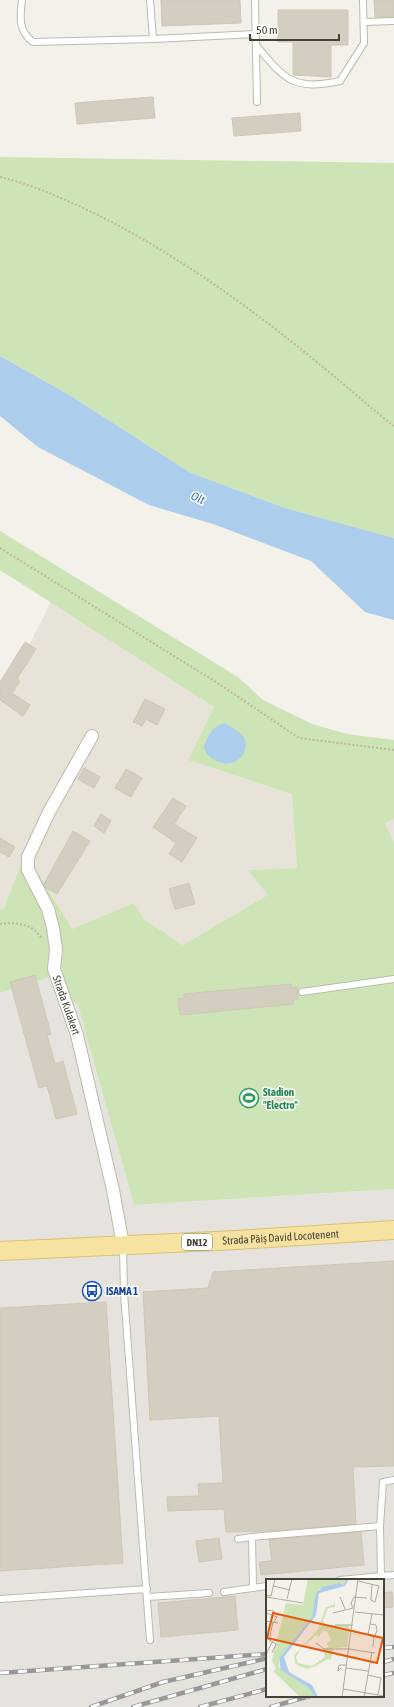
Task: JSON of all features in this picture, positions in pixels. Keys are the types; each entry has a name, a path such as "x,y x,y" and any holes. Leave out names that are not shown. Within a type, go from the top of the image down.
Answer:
{"main road":[{"name":"Strada Păiș David Locotenent","path":"0,1252 394,1230"}],"street":[{"name":"Strada Kulakert","path":"92,736 48,812 28,857 28,870 48,909 53,928 56,949 54,969 77,1035 113,1190 123,1245"}],"lane":[{"path":"22,0 20,18 22,30 33,42 153,39 256,34"},
{"path":"150,0 153,39"},
{"path":"255,0 257,102"},
{"path":"256,45 277,71 296,83 324,84 340,81 364,43 363,0"},
{"path":"364,22 394,21"},
{"path":"302,992 394,979"},
{"path":"123,1245 124,1293 148,1589 150,1640"},
{"path":"381,1576 380,1526 383,1482 394,1480"},
{"path":"238,1539 380,1526"},
{"path":"252,1537 253,1588"},
{"path":"350,1579 394,1575"},
{"path":"224,1592 266,1586"},
{"path":"0,1599 148,1589"},
{"path":"148,1597 209,1593"}],"path":[{"path":"0,177 50,192 114,223 171,256 216,285 291,341 394,426"},
{"path":"0,548 219,684 299,738 394,750"},
{"path":"0,924 14,922 26,926 39,934 42,940"}],"shaded area":[{"path":"51,602 214,707 188,760 292,794 297,868 249,870 269,895 183,945 144,919 134,903 72,929 39,874 21,864 4,908 0,909 0,702"},
{"path":"394,819 394,843 385,823"},
{"path":"50,977 78,1006 134,1205 394,1189 394,1707 0,1707 0,993"}],"green space":[{"path":"0,157 394,163 394,538 285,508 189,472 71,396 0,356"},
{"name":"Stadion \"Electro\"","path":"0,531 238,677 263,700 312,724 347,734 394,740 394,819 385,823 394,843 394,1189 134,1205 78,1006 50,977 0,993 0,909 4,908 21,864 39,874 72,929 134,903 144,919 183,945 268,895 248,870 297,868 292,794 188,760 214,707 0,570"}],"water":[{"name":"Olt","path":"0,356 71,396 189,472 285,508 394,538 394,620 365,612 311,561 216,525 149,505 38,447 0,416"},
{"path":"225,723 241,734 245,740 246,746 241,757 236,761 221,763 210,757 205,751 204,747 214,728"}],"building":[{"path":"161,0 240,0 241,23 162,26"},
{"path":"374,0 394,0 394,17 375,17"},
{"path":"278,10 348,10 348,45 331,45 331,77 293,75 293,42 278,42"},
{"path":"153,97 155,118 77,124 75,103"},
{"path":"300,113 301,131 234,136 232,118"},
{"path":"25,642 36,649 17,679 20,681 12,693 30,705 23,716 0,700 0,682"},
{"path":"145,699 165,709 157,725 146,719 142,726 133,722"},
{"path":"84,768 100,777 94,788 78,779"},
{"path":"126,769 142,778 131,797 115,788"},
{"path":"173,798 186,806 174,824 197,838 182,862 169,854 176,843 153,827"},
{"path":"101,814 111,821 104,833 94,826"},
{"path":"73,831 90,841 57,894 45,887 44,884"},
{"path":"0,838 15,847 9,857 0,852"},
{"path":"189,883 195,904 175,909 169,889"},
{"path":"35,975 51,1034 47,1035 55,1064 63,1061 77,1114 56,1119 47,1086 39,1088 10,982"},
{"path":"291,984 291,988 297,987 298,999 293,999 294,1004 180,1015 178,999 184,998 184,994"},
{"path":"394,1261 394,1466 353,1467 356,1524 268,1531 226,1532 224,1509 168,1511 167,1497 199,1496 198,1484 223,1483 219,1416 150,1420 143,1292 208,1288 213,1272"},
{"path":"106,1302 123,1563 0,1571 0,1308"},
{"path":"361,1532 364,1565 261,1575 259,1562 272,1561 269,1540"},
{"path":"219,1538 222,1559 199,1562 196,1541"},
{"path":"392,1592 393,1607 384,1608 384,1593"},
{"path":"235,1596 238,1630 161,1637 158,1603"}],"railway":[{"path":"384,1648 394,1647"},
{"path":"0,1673 266,1654"},
{"path":"91,1707 163,1682 264,1659"},
{"path":"384,1662 394,1659"},
{"path":"133,1707 266,1669"},
{"path":"384,1675 394,1673"},
{"path":"200,1707 266,1689"},
{"path":"271,1707 306,1697"}],"place":[{"name":"Stadion \"Electro\"","path":"249,1098"},
{"name":"ISAMA 1","path":"92,1291"}]}
